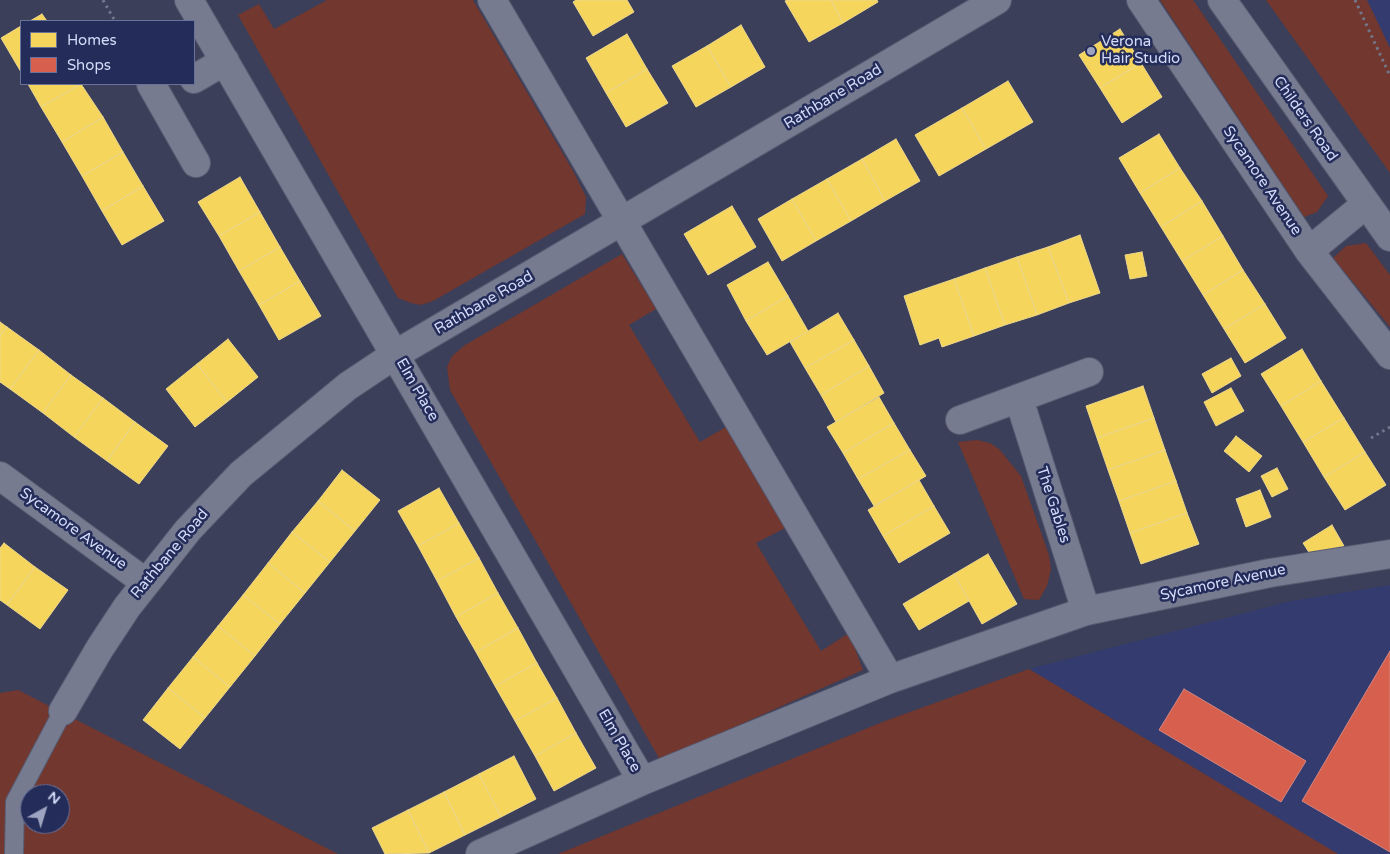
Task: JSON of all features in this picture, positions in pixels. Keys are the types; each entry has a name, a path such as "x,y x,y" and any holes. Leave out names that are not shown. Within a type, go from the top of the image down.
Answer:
{"street":[{"path":"492,0 890,679"},
{"name":"Rathbane Road","path":"64,711 100,648 145,582 188,530 241,474 348,386 396,354 997,0"},
{"name":"Sycamore Avenue","path":"1141,0 1309,251 1390,356"},
{"name":"Childers Road","path":"1222,0 1390,237"},
{"name":"Elm Place","path":"195,2 225,61 642,781"},
{"path":"195,78 225,61"},
{"path":"182,85 155,91 196,163"},
{"path":"1309,251 1366,205"},
{"path":"960,420 1019,400 1089,372"},
{"name":"The Gables","path":"1019,400 1086,611"},
{"name":"Sycamore Avenue","path":"0,476 145,582"},
{"name":"Sycamore Avenue","path":"480,854 642,781 890,679 1086,611 1270,572 1390,554"}],"lane":[{"path":"14,854 15,802 64,711"}],"path":[{"path":"103,0 114,20"},
{"path":"1355,0 1390,76"},
{"path":"1371,438 1390,427"}],"shaded area":[{"path":"327,0 473,0 572,169 586,197 585,214 433,301 421,305 398,298 238,15 259,4 274,29"},
{"path":"1160,0 1193,0 1328,196 1317,212 1304,217"},
{"path":"1266,0 1367,0 1390,48 1390,173"},
{"path":"1367,0 1390,0 1390,48"},
{"path":"1366,243 1390,275 1390,327 1333,258 1346,246"},
{"path":"622,254 656,309 629,325 700,442 726,427 785,528 756,543 821,651 849,633 863,670 660,760 450,390 447,367 452,356 465,345"},
{"path":"977,440 990,443 999,449 1021,476 1049,555 1051,569 1047,586 1039,600 1024,599 958,442"},
{"path":"1390,585 1390,854 1338,854 1029,669 1291,601"},
{"path":"1029,669 1338,854 558,854 885,721"},
{"path":"18,690 338,854 0,854 0,693"}],"building: Homes":[{"path":"576,0 627,0 634,12 593,36 573,2"},
{"path":"831,0 843,23 809,42 785,1"},
{"path":"831,0 877,0 878,2 843,23"},
{"path":"42,14 46,20 32,20"},
{"path":"741,25 765,67 731,87 707,46"},
{"path":"20,27 20,70 1,38"},
{"path":"1120,29 1141,63 1100,88 1079,55"},
{"path":"627,34 647,69 606,93 586,58"},
{"path":"707,46 731,87 696,107 672,66"},
{"path":"1141,63 1162,97 1122,123 1100,88"},
{"path":"647,69 668,103 626,127 606,93"},
{"path":"1008,81 1033,122 986,149 962,108"},
{"path":"29,85 79,85 41,107"},
{"path":"82,85 103,117 62,142 41,107"},
{"path":"962,108 986,149 939,176 915,135"},
{"path":"103,117 123,152 82,176 62,142"},
{"path":"1159,134 1180,168 1140,193 1119,158"},
{"path":"896,139 920,181 885,201 862,159"},
{"path":"123,152 143,186 102,211 82,176"},
{"path":"862,159 885,201 851,221 827,179"},
{"path":"1180,168 1202,201 1161,227 1140,193"},
{"path":"240,177 260,212 219,236 198,202"},
{"path":"827,179 851,221 816,241 792,199"},
{"path":"143,186 164,221 122,245 102,211"},
{"path":"792,199 816,241 782,261 758,219"},
{"path":"1202,201 1223,236 1182,261 1161,227"},
{"path":"732,206 756,247 708,275 684,234"},
{"path":"260,212 280,247 239,271 219,236"},
{"path":"1080,235 1100,293 1069,303 1048,247"},
{"path":"1223,236 1243,270 1203,295 1182,261"},
{"path":"280,247 300,281 259,305 239,271"},
{"path":"1048,247 1069,303 1037,315 1017,257"},
{"path":"1142,252 1147,276 1130,279 1125,255"},
{"path":"1017,257 1037,315 1005,325 985,268"},
{"path":"768,262 788,296 746,321 727,285"},
{"path":"985,268 1005,325 974,336 954,279"},
{"path":"1243,270 1265,304 1224,329 1203,295"},
{"path":"954,279 974,336 942,347 939,338 920,345 904,296"},
{"path":"300,281 321,316 279,340 259,305"},
{"path":"788,296 808,331 767,355 746,321"},
{"path":"1265,304 1286,338 1245,363 1224,329"},
{"path":"838,313 854,340 805,368 790,342"},
{"path":"0,322 7,327 0,336"},
{"path":"7,327 39,350 10,389 0,382 0,336"},
{"path":"228,339 258,377 227,402 197,364"},
{"path":"854,340 869,366 821,395 805,368"},
{"path":"1302,349 1321,381 1281,406 1261,374"},
{"path":"39,350 71,375 43,413 10,389"},
{"path":"1231,358 1241,376 1212,393 1202,374"},
{"path":"197,364 227,402 195,427 166,389"},
{"path":"869,366 884,393 836,422 821,395"},
{"path":"71,375 103,398 74,437 43,413"},
{"path":"1321,381 1344,418 1303,442 1281,406"},
{"path":"1143,386 1154,418 1097,438 1086,406"},
{"path":"1231,388 1244,411 1216,426 1204,402"},
{"path":"879,397 894,423 843,453 827,427"},
{"path":"103,398 135,422 107,461 74,437"},
{"path":"1154,418 1165,450 1108,470 1097,438"},
{"path":"1344,418 1365,452 1324,477 1303,442"},
{"path":"135,422 168,446 139,484 107,461"},
{"path":"894,423 910,450 858,479 843,453"},
{"path":"1236,436 1262,456 1249,472 1224,451"},
{"path":"910,450 926,476 874,506 858,479"},
{"path":"1165,450 1176,481 1119,501 1108,470"},
{"path":"1365,452 1386,485 1345,510 1324,477"},
{"path":"1277,468 1288,489 1272,497 1261,476"},
{"path":"342,470 380,500 355,531 318,501"},
{"path":"919,480 934,506 883,536 868,510"},
{"path":"1176,481 1187,513 1130,533 1119,501"},
{"path":"439,488 459,523 418,546 398,511"},
{"path":"1260,490 1271,517 1246,527 1236,499"},
{"path":"318,501 355,531 330,562 292,532"},
{"path":"934,506 950,533 899,563 883,536"},
{"path":"1187,513 1199,544 1141,564 1130,533"},
{"path":"459,523 479,558 437,581 418,546"},
{"path":"1332,525 1344,546 1310,554 1303,543"},
{"path":"292,532 330,562 305,593 268,563"},
{"path":"4,543 35,567 7,605 0,600 0,548"},
{"path":"988,554 1017,604 982,624 954,574"},
{"path":"479,558 498,593 456,617 437,581"},
{"path":"268,563 305,593 280,624 243,595"},
{"path":"35,567 68,590 40,629 7,605"},
{"path":"954,574 969,601 919,630 903,604"},
{"path":"498,593 518,628 476,652 456,617"},
{"path":"243,595 280,624 255,656 218,626"},
{"path":"218,626 255,656 230,687 193,657"},
{"path":"518,628 537,663 495,686 476,652"},
{"path":"193,657 230,687 205,718 168,688"},
{"path":"537,663 557,698 515,721 495,686"},
{"path":"168,688 205,718 180,749 143,720"},
{"path":"557,698 576,733 535,756 515,721"},
{"path":"576,733 596,768 554,791 535,756"},
{"path":"514,756 536,799 501,817 479,774"},
{"path":"479,774 501,817 465,835 444,792"},
{"path":"444,792 465,835 429,853 408,810"},
{"path":"408,810 429,853 385,854 372,828"}],"building: Shops":[{"path":"1390,651 1390,852 1302,801"},
{"path":"1184,689 1306,761 1281,802 1159,730"}],"place":[{"name":"Verona Hair Studio","path":"1091,51"}]}
